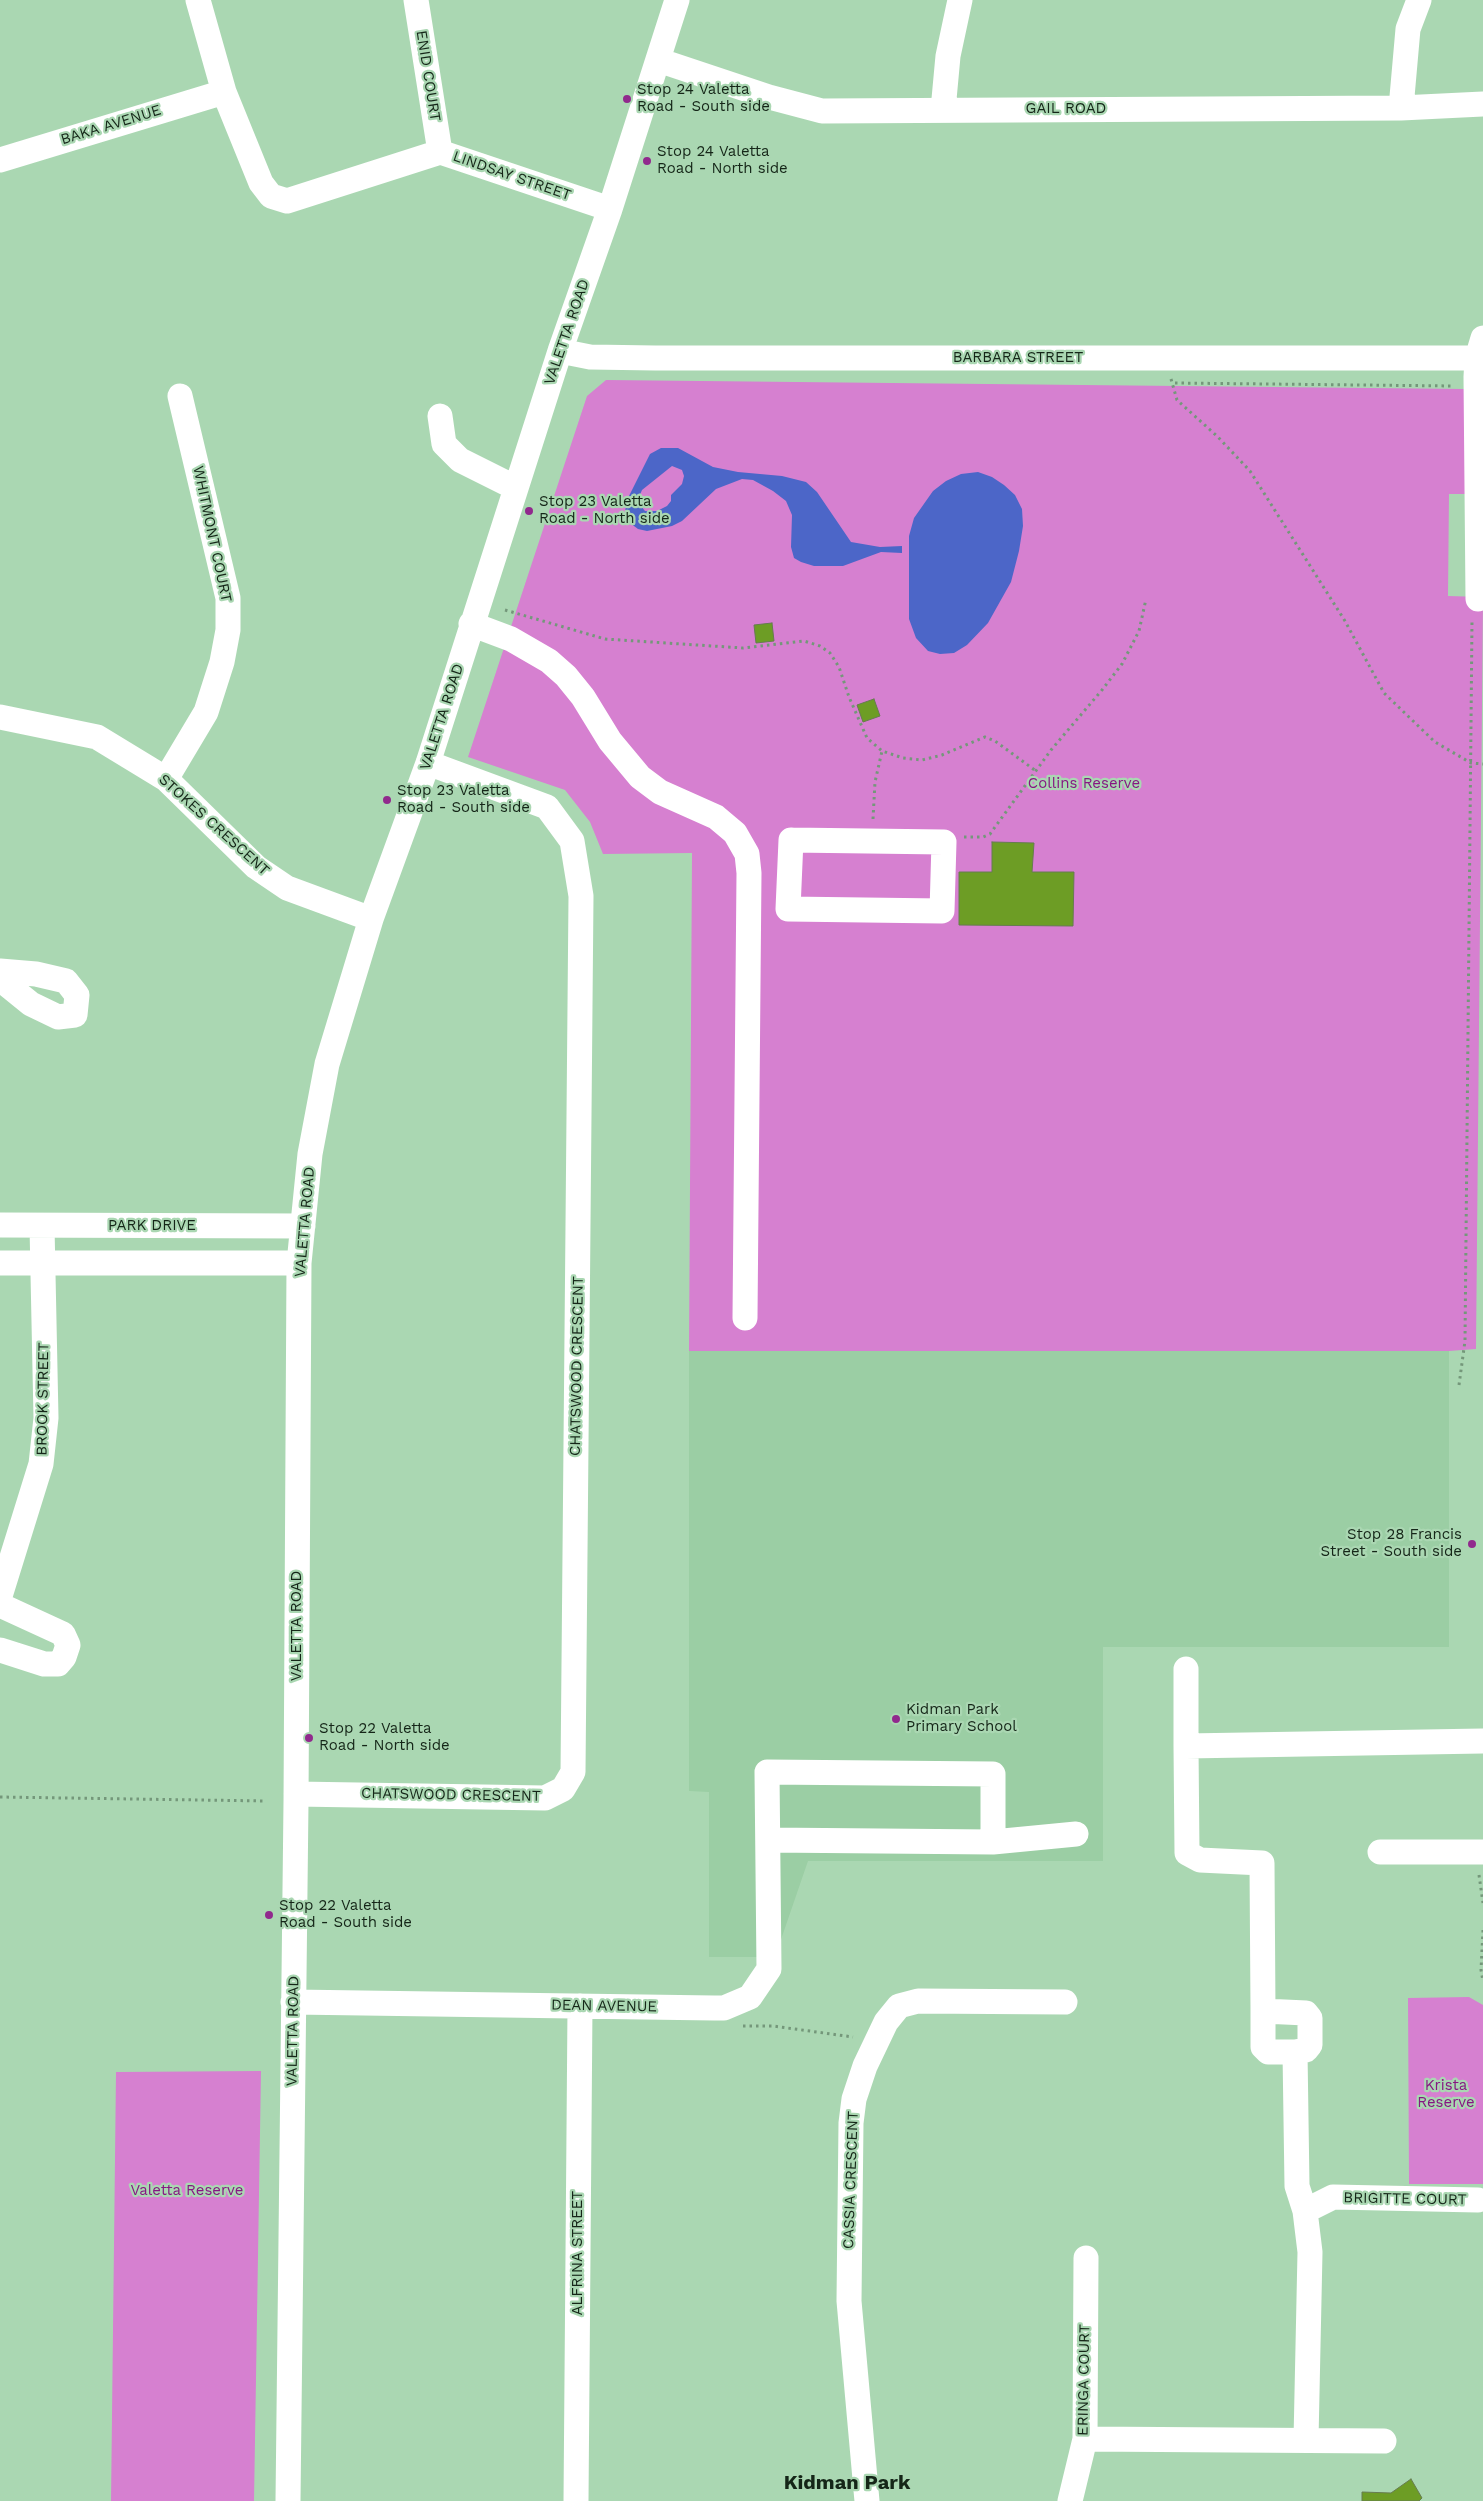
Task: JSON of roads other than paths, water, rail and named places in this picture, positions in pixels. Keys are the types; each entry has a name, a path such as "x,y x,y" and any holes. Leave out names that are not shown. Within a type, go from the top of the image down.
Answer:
{"street":[{"path":"198,0 224,92"},
{"name":"ENID COURT","path":"416,0 440,152"},
{"name":"VALETTA ROAD","path":"288,2501 296,1794 299,1263 310,1154 327,1064 371,919 428,764 471,624 560,351 610,209 677,0"},
{"path":"943,110 948,56 960,0"},
{"path":"1402,108 1408,29 1419,0"},
{"name":"GAIL ROAD","path":"658,60 769,97 822,111 1402,108 1483,104"},
{"name":"BAKA AVENUE","path":"0,160 224,92"},
{"name":"LINDSAY STREET","path":"224,92 261,183 271,196 287,201 440,152 610,209"},
{"path":"1478,599 1480,348"},
{"name":"BARBARA STREET","path":"560,351 590,357 655,358 1172,358 1480,348"},
{"name":"WHITMONT COURT","path":"166,779 206,712 222,662 228,630 228,598 180,396"},
{"path":"440,416 444,444 460,460 516,488"},
{"path":"471,624 531,649 555,666 583,697 610,741 640,777 660,792 716,817 735,832 747,854 749,873 745,1318"},
{"name":"STOKES CRESCENT","path":"0,716 98,737 166,779 256,867 287,888 371,919"},
{"name":"CHATSWOOD CRESCENT","path":"296,1794 545,1798 563,1789 573,1772 582,896 572,841 548,808 428,764"},
{"path":"791,840 944,842 942,911 788,909 788,874 791,840"},
{"path":"749,873 788,874"},
{"path":"0,971 36,974 66,981 77,995 75,1015 58,1018 31,1004 0,979"},
{"name":"PARK DRIVE","path":"0,1226 303,1226"},
{"name":"BROOK STREET","path":"0,1596 41,1464 46,1418 42,1226"},
{"path":"0,1263 299,1263"},
{"path":"0,1605 63,1634 68,1645 64,1656 58,1664 44,1664 0,1650"},
{"path":"1186,1669 1187,1853 1200,1860 1262,1863 1263,2047 1268,2052 1295,2052 1306,2050 1310,2046 1310,2018 1306,2013 1263,2012"},
{"path":"1186,1746 1483,1740"},
{"name":"DEAN AVENUE","path":"293,2002 724,2008 750,1997 769,1969 767,1772 993,1774 993,1842"},
{"path":"768,1840 993,1842 1076,1834"},
{"path":"1380,1852 1481,1859"},
{"name":"CASSIA CRESCENT","path":"867,2501 849,2301 849,2167 854,2099 875,2044 886,2022 899,2006 918,2001 1065,2002"},
{"name":"ALFRINA STREET","path":"576,2501 580,2006"},
{"path":"1295,2052 1297,2186 1305,2211 1310,2252 1306,2440"},
{"name":"BRIGITTE COURT","path":"1305,2211 1332,2197 1478,2200"},
{"name":"ERINGA COURT","path":"1070,2501 1084,2439 1086,2258"},
{"path":"1084,2439 1384,2441"}],"water":[{"path":"661,448 678,448 713,467 738,472 782,476 806,482 817,492 851,542 880,547 902,546 902,553 881,552 843,566 814,566 801,562 794,558 791,547 792,515 786,501 753,480 742,479 716,489 682,521 672,526 647,531 638,529 630,523 625,512 627,500 650,454","holes":["672,466 682,470 684,476 682,484 671,495 671,501 667,506 657,511 645,511 641,506 639,497 642,490"]},
{"path":"978,472 992,477 1015,495 1022,509 1023,526 1019,551 1011,582 988,623 967,645 954,653 940,654 928,651 916,638 909,619 909,536 914,518 933,491 946,481 961,474"}],"place":[{"name":"Stop 24 Valetta Road - South side","path":"627,99"},
{"name":"Stop 24 Valetta Road - North side","path":"647,161"},
{"name":"Stop 23 Valetta Road - North side","path":"529,511"},
{"name":"Stop 23 Valetta Road - South side","path":"387,800"},
{"name":"Stop 28 Francis Street - South side","path":"1472,1544"},
{"name":"Kidman Park Primary School","path":"896,1719"},
{"name":"Stop 22 Valetta Road - North side","path":"309,1738"},
{"name":"Stop 22 Valetta Road - South side","path":"269,1915"}],"district":[{"name":"Kidman Park","path":"847,2483"}],"park label":[{"name":"Collins Reserve","path":"1084,784"},
{"name":"Krista Reserve","path":"1446,2094"},
{"name":"Valetta Reserve","path":"187,2191"}]}
